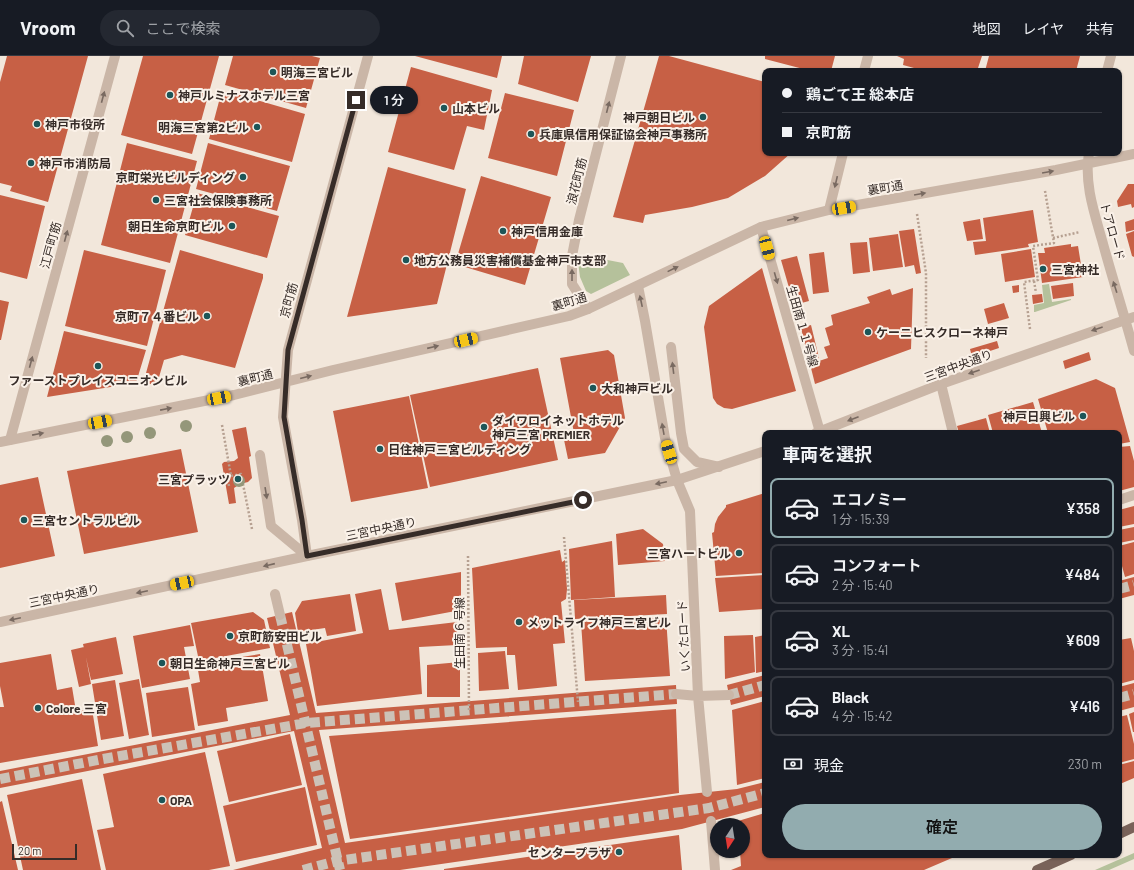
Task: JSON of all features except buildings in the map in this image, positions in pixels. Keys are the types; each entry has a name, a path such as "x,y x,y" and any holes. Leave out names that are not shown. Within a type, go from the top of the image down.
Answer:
{"main road":[{"path":"1122,833 1134,827"},
{"path":"1037,870 1064,858"}],"street":[{"name":"江戸町筋","path":"5,441 115,56"},
{"name":"京町筋","path":"307,556 284,417 288,350 368,56"},
{"name":"浪花町筋","path":"588,309 572,284 572,256 579,220 621,56"},
{"path":"865,68 868,56"},
{"path":"1108,68 1111,56"},
{"name":"裏町通","path":"1122,155 1134,154"},
{"path":"829,210 842,156"},
{"name":"裏町通","path":"5,441 234,395 569,316 638,286 761,227 829,210 1056,170 1088,158 1111,156"},
{"name":"トアロード","path":"1088,158 1090,197 1113,280 1130,318 1134,351"},
{"name":"生田南１１号線","path":"761,227 817,430"},
{"name":"いくたロード","path":"638,286 665,438 677,480 690,511 698,696 707,792"},
{"name":"三宮中央通り","path":"823,430 941,384 1130,318"},
{"path":"671,347 684,449 697,462 719,467"},
{"path":"941,384 953,430"},
{"name":"三宮中央通り","path":"0,622 307,556 677,480 762,452"},
{"path":"260,455 271,526 307,556"},
{"path":"1122,499 1134,495"},
{"path":"275,594 280,615"},
{"path":"676,694 698,696 728,695"},
{"path":"714,858 715,870"}],"path":[{"path":"1030,329 1024,282 1038,280 1033,246 1054,243 1045,191"},
{"path":"917,214 926,274 926,358"},
{"path":"1053,238 1080,232"},
{"path":"1034,281 1036,293"},
{"path":"222,425 231,476"},
{"path":"229,486 227,476 241,474 252,529"},
{"path":"564,537 578,702"},
{"name":"生田南６号線","path":"468,556 469,711"}],"green space":[{"path":"592,257 623,263 630,275 591,294 586,291 580,277 578,262"},
{"path":"1049,284 1052,302 1071,300 1034,312 1034,305 1044,303 1042,285"},
{"path":"1134,853 1134,859 1109,870 1095,870"}],"tunnel":[{"path":"1122,588 1134,585"},
{"path":"280,615 340,870"},
{"path":"729,695 762,686"},
{"path":"0,779 306,723 676,694"},
{"path":"1122,697 1134,694"},
{"path":"303,870 337,861 709,808 762,794"}],"place":[{"name":"明海三宮ビル","path":"273,72"},
{"name":"神戸ルミナスホテル三宮","path":"170,95"},
{"name":"山本ビル","path":"444,108"},
{"name":"神戸朝日ビル","path":"703,117"},
{"name":"神戸市役所","path":"37,124"},
{"name":"明海三宮第2ビル","path":"257,127"},
{"name":"兵庫県信用保証協会神戸事務所","path":"531,134"},
{"name":"神戸市消防局","path":"31,163"},
{"name":"京町栄光ビルディング","path":"243,177"},
{"name":"三宮社会保険事務所","path":"156,200"},
{"name":"朝日生命京町ビル","path":"232,226"},
{"name":"神戸信用金庫","path":"503,231"},
{"name":"地方公務員災害補償基金神戸市支部","path":"406,260"},
{"name":"三宮神社","path":"1043,269"},
{"name":"京町７４番ビル","path":"207,316"},
{"name":"ケーニヒスクローネ神戸","path":"868,332"},
{"name":"ファーストプレイスユニオンビル","path":"98,366"},
{"name":"大和神戸ビル","path":"593,388"},
{"name":"神戸日興ビル","path":"1083,416"},
{"name":"ダイワロイネットホテル 神戸三宮 PREMIER","path":"484,427"},
{"name":"日住神戸三宮ビルディング","path":"380,449"},
{"name":"三宮プラッツ","path":"238,479"},
{"name":"三宮セントラルビル","path":"24,520"},
{"name":"三宮ハートビル","path":"739,553"},
{"name":"メットライフ神戸三宮ビル","path":"519,622"},
{"name":"京町筋安田ビル","path":"230,636"},
{"name":"朝日生命神戸三宮ビル","path":"162,663"},
{"name":"Colore 三宮","path":"38,708"},
{"name":"OPA","path":"162,800"},
{"name":"センタープラザ","path":"619,852"}],"route":[{"path":"356,100 288,350 284,417 307,556 583,500"}]}
